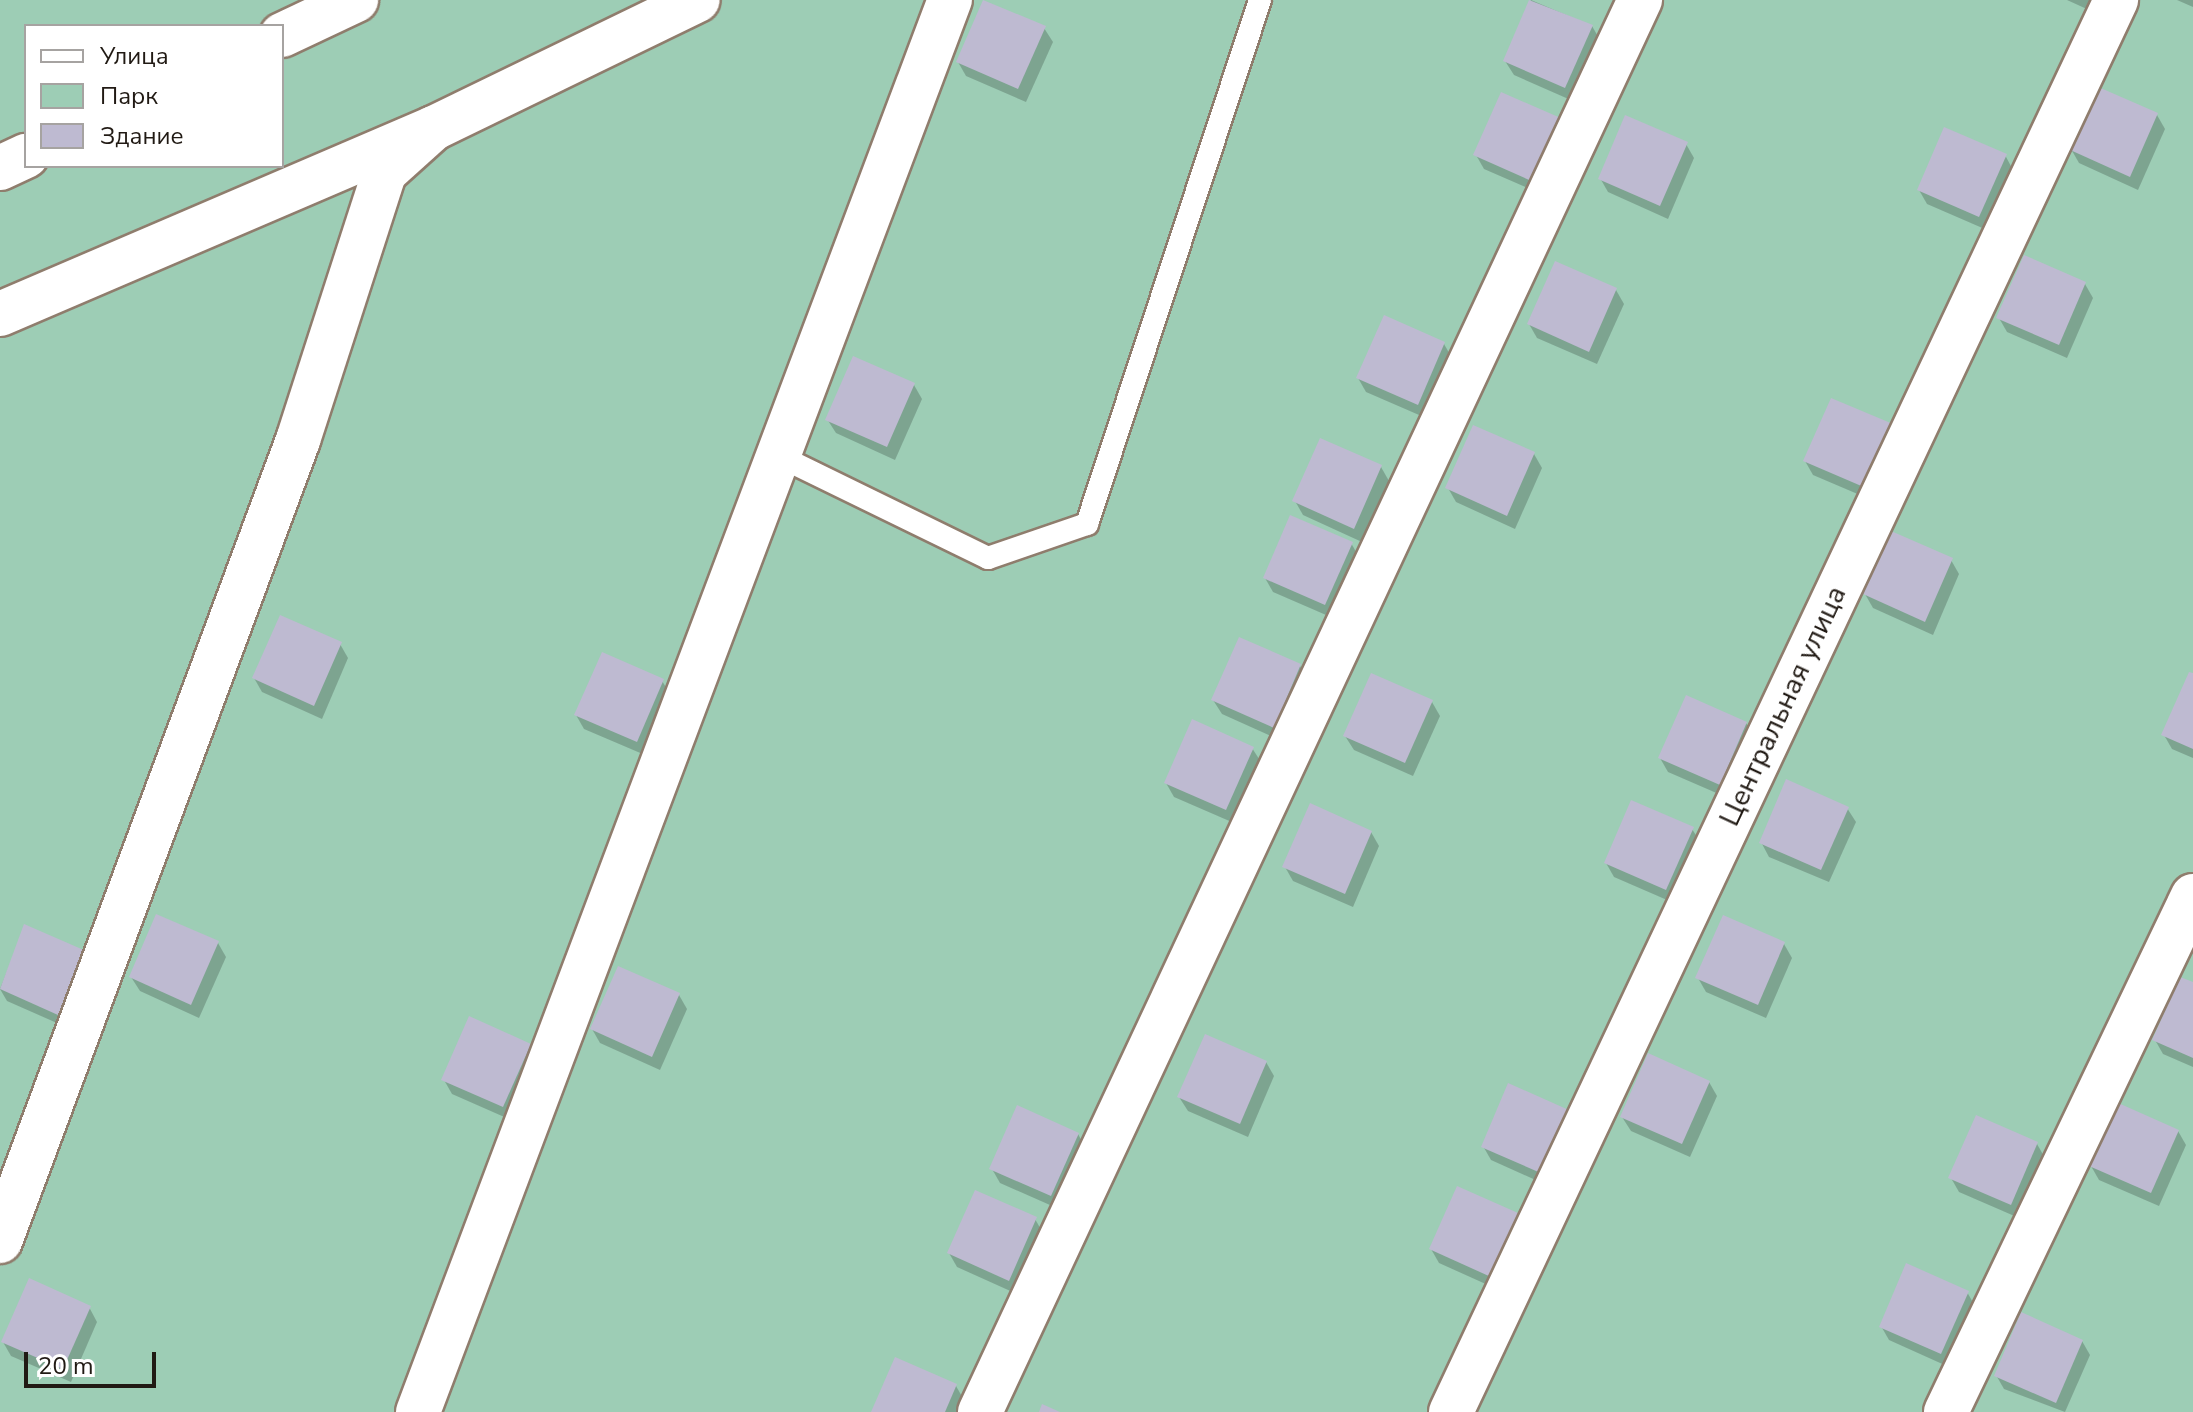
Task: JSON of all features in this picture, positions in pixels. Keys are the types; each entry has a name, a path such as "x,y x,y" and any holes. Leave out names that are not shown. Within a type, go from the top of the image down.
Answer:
{"street":[{"path":"284,34 356,0"},
{"path":"0,314 434,128 698,0"},
{"path":"418,1412 950,0"},
{"path":"980,1412 1640,0"},
{"name":"Центральная улица","path":"1451,1412 2116,0"},
{"path":"0,1241 298,440 384,173 434,128"},
{"path":"0,168 24,157"},
{"path":"1946,1412 2193,896"}],"lane":[{"path":"777,455 988,558 1087,524 1260,0"}],"green space":[{"path":"0,0 2193,0 2193,1412 0,1412"}],"building":[{"path":"983,0 1046,26 1018,89 956,62"},
{"path":"1529,0 1593,25 1565,88 1503,61"},
{"path":"2096,86 2158,113 2130,177 2068,149"},
{"path":"1501,92 1563,119 1536,183 1473,155"},
{"path":"1625,115 1688,142 1660,206 1598,179"},
{"path":"1944,127 2007,154 1979,217 1917,190"},
{"path":"2024,255 2086,282 2059,345 1996,318"},
{"path":"1555,261 1617,288 1589,352 1527,324"},
{"path":"1384,315 1445,342 1418,405 1356,378"},
{"path":"853,356 915,383 887,447 825,420"},
{"path":"1831,398 1893,424 1866,488 1803,461"},
{"path":"1473,425 1535,452 1507,516 1445,488"},
{"path":"1320,438 1382,465 1354,529 1292,501"},
{"path":"1290,515 1353,542 1325,605 1263,578"},
{"path":"1891,531 1953,558 1925,622 1863,594"},
{"path":"280,615 342,642 314,706 252,678"},
{"path":"1239,637 1301,664 1274,728 1211,700"},
{"path":"602,652 664,679 637,742 574,715"},
{"path":"2189,672 2193,673 2193,749 2161,735"},
{"path":"1371,673 1433,700 1405,763 1343,736"},
{"path":"1686,695 1747,722 1720,785 1658,758"},
{"path":"1192,719 1254,747 1226,810 1164,783"},
{"path":"1786,779 1849,807 1821,870 1759,843"},
{"path":"1631,800 1694,827 1666,890 1604,863"},
{"path":"1310,803 1372,831 1345,894 1282,867"},
{"path":"156,914 219,941 191,1005 129,977"},
{"path":"1723,915 1785,942 1758,1005 1695,978"},
{"path":"24,924 86,951 58,1015 0,989"},
{"path":"618,966 680,993 652,1057 590,1029"},
{"path":"2180,977 2193,982 2193,1058 2152,1040"},
{"path":"469,1016 531,1044 503,1107 441,1080"},
{"path":"1205,1034 1267,1061 1240,1124 1177,1097"},
{"path":"1648,1053 1710,1081 1682,1144 1620,1117"},
{"path":"1508,1083 1571,1111 1543,1174 1481,1147"},
{"path":"2116,1102 2179,1130 2151,1193 2089,1166"},
{"path":"1017,1105 1079,1133 1051,1196 989,1169"},
{"path":"1976,1115 2038,1142 2011,1205 1948,1178"},
{"path":"1457,1186 1518,1213 1491,1277 1429,1249"},
{"path":"975,1190 1037,1217 1009,1281 947,1253"},
{"path":"1906,1263 1969,1291 1941,1354 1879,1327"},
{"path":"29,1278 91,1306 63,1369 1,1342"},
{"path":"2021,1312 2083,1340 2056,1403 1994,1376"},
{"path":"895,1357 957,1384 945,1412 871,1412"},
{"path":"1042,1404 1060,1412 1039,1412"}]}
